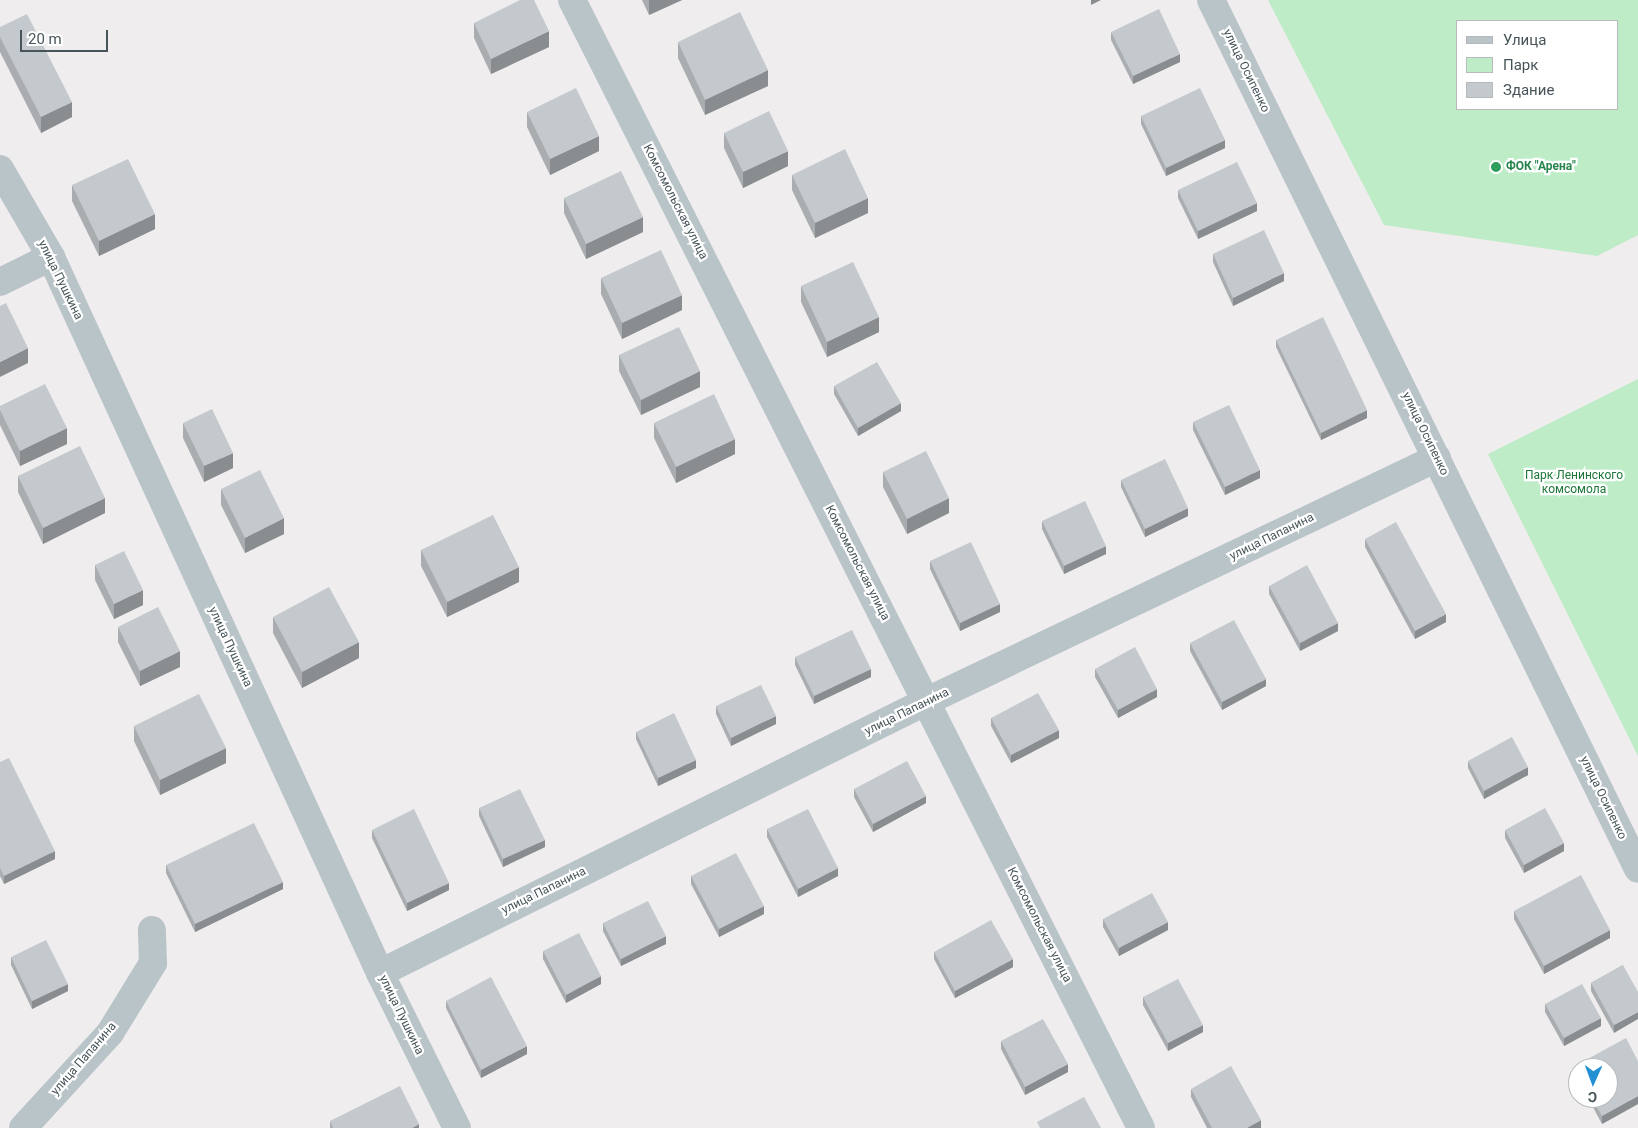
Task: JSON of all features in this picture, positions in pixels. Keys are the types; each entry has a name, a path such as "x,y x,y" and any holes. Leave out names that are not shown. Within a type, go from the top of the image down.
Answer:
{"street":[{"name":"Комсомольская улица","path":"572,0 927,701 1140,1128"},
{"name":"улица Осипенко","path":"1211,0 1638,869"},
{"name":"улица Пушкина","path":"0,169 51,258 380,972 457,1128"},
{"path":"0,282 51,258"},
{"name":"улица Папанина","path":"380,972 927,701 1437,458"},
{"name":"улица Папанина","path":"23,1128 110,1033 153,963 152,930"}],"green space":[{"name":"ФОК \"Арена\"","path":"1268,0 1638,0 1638,235 1597,256 1384,225"},
{"name":"Парк Ленинского комсомола","path":"1638,379 1638,756 1488,454"}],"building":[{"path":"520,0 534,0 549,31 491,59 474,23"},
{"path":"1159,9 1180,54 1133,76 1111,32"},
{"path":"740,12 768,70 705,100 678,42"},
{"path":"27,14 72,102 41,117 0,37 0,27"},
{"path":"576,88 599,136 550,159 527,112"},
{"path":"1200,88 1225,140 1166,168 1141,116"},
{"path":"769,111 788,151 743,172 724,133"},
{"path":"845,149 868,198 815,223 792,175"},
{"path":"128,159 155,214 99,241 72,185"},
{"path":"1237,162 1257,203 1198,231 1178,190"},
{"path":"621,171 643,217 586,244 564,198"},
{"path":"1264,230 1284,273 1233,298 1213,254"},
{"path":"661,250 682,295 622,323 601,278"},
{"path":"853,262 879,317 827,342 801,286"},
{"path":"6,303 28,348 0,362 0,306"},
{"path":"1323,317 1367,410 1321,433 1276,340"},
{"path":"679,327 700,371 641,400 619,355"},
{"path":"877,362 901,403 858,428 834,386"},
{"path":"45,384 67,428 20,451 0,410 0,406"},
{"path":"714,394 735,439 676,467 654,423"},
{"path":"1229,405 1260,470 1225,487 1193,422"},
{"path":"212,409 233,453 204,466 183,423"},
{"path":"80,446 105,498 43,528 18,476"},
{"path":"926,451 949,498 907,519 883,472"},
{"path":"1165,459 1188,508 1145,529 1121,480"},
{"path":"260,470 284,518 245,538 221,489"},
{"path":"1085,501 1106,546 1064,566 1042,521"},
{"path":"493,515 519,567 447,602 421,550"},
{"path":"1396,522 1446,614 1415,631 1365,539"},
{"path":"971,542 1000,604 960,623 930,561"},
{"path":"124,551 143,590 114,604 95,565"},
{"path":"1307,565 1338,623 1300,643 1269,586"},
{"path":"329,587 359,642 302,672 273,617"},
{"path":"158,607 180,651 140,671 118,627"},
{"path":"1234,620 1266,679 1222,702 1190,643"},
{"path":"852,630 871,669 814,696 795,657"},
{"path":"1135,647 1157,689 1118,710 1095,669"},
{"path":"761,685 776,716 731,738 716,706"},
{"path":"1038,693 1059,730 1011,755 991,718"},
{"path":"199,694 226,748 160,780 134,726"},
{"path":"674,713 696,760 658,778 636,732"},
{"path":"1512,737 1528,767 1484,791 1468,761"},
{"path":"9,758 55,851 4,876 0,868 0,762"},
{"path":"907,761 926,796 873,824 854,789"},
{"path":"520,789 545,840 503,859 479,808"},
{"path":"1545,808 1564,843 1524,865 1505,830"},
{"path":"414,809 449,883 407,903 372,830"},
{"path":"808,809 838,868 798,889 767,829"},
{"path":"254,823 283,882 195,924 166,865"},
{"path":"736,853 764,906 719,929 691,876"},
{"path":"1581,875 1610,930 1544,966 1514,911"},
{"path":"1152,893 1168,922 1119,948 1103,919"},
{"path":"648,901 666,936 621,959 603,923"},
{"path":"991,920 1013,959 955,991 934,952"},
{"path":"579,933 601,976 566,995 543,951"},
{"path":"46,940 68,984 32,1001 11,957"},
{"path":"1623,965 1638,992 1638,1012 1614,1025 1591,983"},
{"path":"491,977 527,1046 481,1070 446,1001"},
{"path":"1178,979 1203,1025 1168,1043 1143,997"},
{"path":"1582,984 1601,1018 1564,1038 1545,1004"},
{"path":"1043,1019 1068,1064 1025,1087 1001,1041"},
{"path":"1626,1038 1638,1061 1638,1096 1618,1107 1618,1058 1590,1058"},
{"path":"1231,1066 1261,1120 1247,1128 1212,1128 1191,1089"},
{"path":"400,1086 419,1124 412,1128 333,1128 330,1121"},
{"path":"1084,1097 1101,1128 1040,1128 1037,1122"},
{"path":"1598,1108 1616,1108 1602,1116"}],"place":[{"name":"ФОК \"Арена\"","path":"1496,167"}]}
